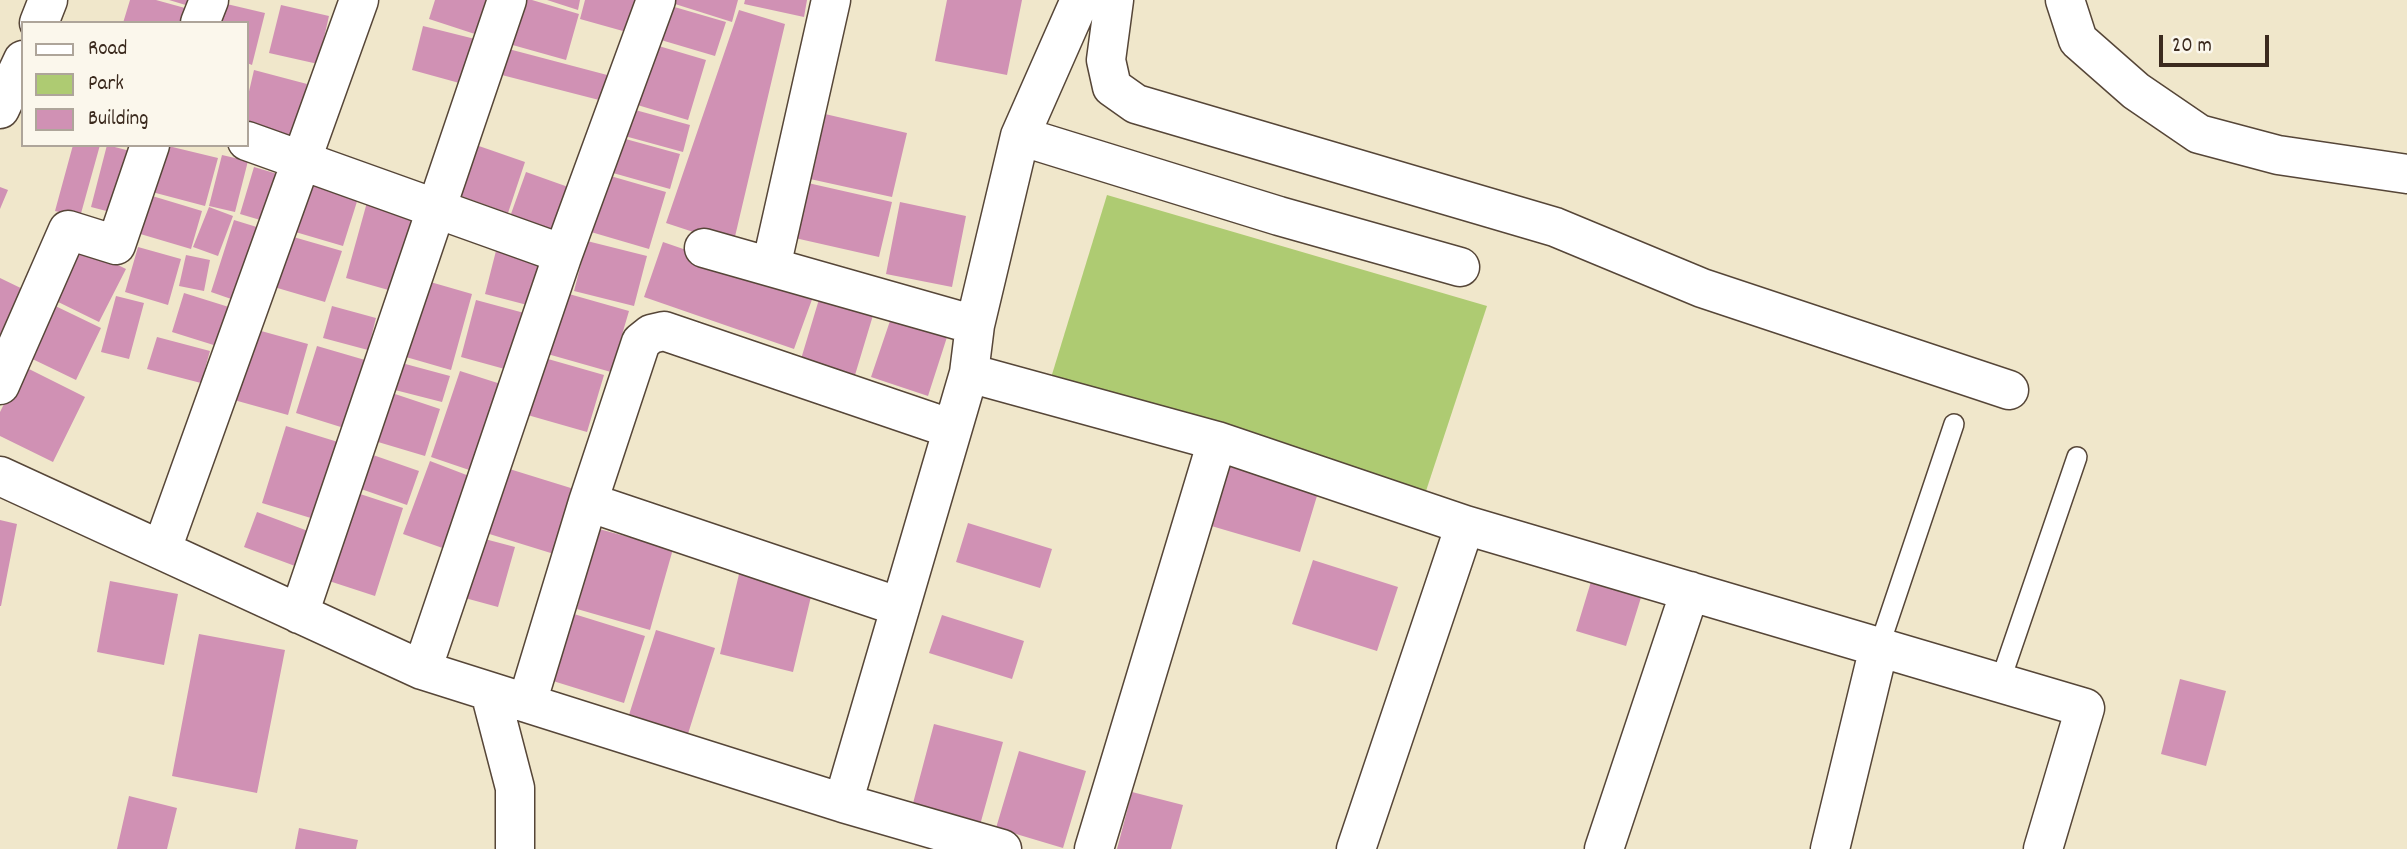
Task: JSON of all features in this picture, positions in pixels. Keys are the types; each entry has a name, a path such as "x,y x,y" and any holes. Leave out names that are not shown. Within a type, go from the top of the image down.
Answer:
{"street":[{"path":"39,21 48,0"},
{"path":"201,21 209,0"},
{"path":"162,549 359,0"},
{"path":"299,614 507,0"},
{"path":"422,670 563,254 656,0"},
{"path":"771,267 831,0"},
{"path":"843,803 969,373 975,325 1020,136 1080,0"},
{"path":"1114,0 1105,60 1112,87 1136,103 1555,227 1702,288 2008,390"},
{"path":"2065,0 2078,40 2136,91 2199,134 2278,155 2407,174"},
{"path":"0,109 21,64"},
{"path":"1020,136 1279,216 1460,267"},
{"path":"248,141 563,254"},
{"path":"0,385 68,230 116,246 149,147"},
{"path":"705,248 975,325"},
{"path":"527,703 588,502 641,342 651,334 664,331 952,429"},
{"path":"969,373 1216,441 1465,525 2085,708 2043,849"},
{"path":"1094,849 1216,441"},
{"path":"0,476 422,670 843,803 1002,849"},
{"path":"588,502 900,607"},
{"path":"1356,849 1465,525"},
{"path":"1604,849 1690,591"},
{"path":"1830,849 1880,647"},
{"path":"490,692 515,788 515,849"}],"lane":[{"path":"1880,647 1954,424"},
{"path":"2000,682 2077,457"}],"green space":[{"path":"1107,195 1487,306 1426,491 1050,381"}],"building":[{"path":"130,0 156,0 185,8 182,21 124,21"},
{"path":"169,0 190,0 189,6"},
{"path":"435,0 492,0 481,36 429,19"},
{"path":"522,0 532,0 579,14 566,60 509,44"},
{"path":"547,0 580,0 578,10"},
{"path":"585,0 640,0 630,33 580,19"},
{"path":"676,0 738,0 732,22 675,4"},
{"path":"745,0 807,0 804,17 744,4"},
{"path":"947,0 1022,0 1007,75 935,61"},
{"path":"214,1 265,13 252,65 248,63 248,21 209,21"},
{"path":"281,5 329,16 318,64 269,53"},
{"path":"671,6 726,22 715,56 661,40"},
{"path":"739,10 785,24 733,245 666,223"},
{"path":"423,26 475,39 463,84 412,70"},
{"path":"652,44 706,60 688,120 634,104"},
{"path":"501,47 611,76 603,101 494,73"},
{"path":"254,70 307,84 292,139 248,127 248,96"},
{"path":"628,108 690,125 683,152 621,135"},
{"path":"825,114 907,133 892,197 810,179"},
{"path":"622,138 680,154 670,189 613,173"},
{"path":"476,145 525,162 508,213 458,195"},
{"path":"72,147 99,147 80,217 55,211"},
{"path":"106,147 134,152 118,214 91,207"},
{"path":"163,147 218,158 205,206 152,192"},
{"path":"222,155 248,161 235,212 209,206"},
{"path":"254,167 281,175 267,222 240,214"},
{"path":"526,172 571,188 551,241 507,225"},
{"path":"607,175 666,192 649,249 591,232"},
{"path":"308,176 360,192 343,246 292,231"},
{"path":"808,183 892,202 879,257 795,238"},
{"path":"0,187 8,190 0,209"},
{"path":"149,195 202,211 191,249 137,233"},
{"path":"369,195 415,208 392,291 346,278"},
{"path":"900,202 966,216 952,287 886,274"},
{"path":"209,207 233,216 218,256 193,247"},
{"path":"234,220 260,228 237,301 211,292"},
{"path":"290,236 342,251 325,302 274,287"},
{"path":"587,241 647,256 634,306 574,291"},
{"path":"72,242 126,269 99,322 46,296"},
{"path":"663,242 814,294 794,349 644,297"},
{"path":"498,243 548,256 535,307 485,294"},
{"path":"138,247 181,259 168,305 125,292"},
{"path":"186,255 210,260 204,291 179,286"},
{"path":"0,278 31,293 0,341"},
{"path":"420,279 472,294 451,370 399,355"},
{"path":"562,292 629,311 611,372 544,353"},
{"path":"184,293 232,308 220,347 172,332"},
{"path":"116,296 144,303 129,359 101,352"},
{"path":"820,296 874,312 855,375 801,359"},
{"path":"476,300 528,314 512,371 461,357"},
{"path":"45,301 101,328 76,380 20,353"},
{"path":"332,306 376,318 368,350 323,338"},
{"path":"892,315 948,334 928,396 871,377"},
{"path":"254,329 308,344 288,415 234,400"},
{"path":"157,337 210,351 201,383 147,369"},
{"path":"317,346 365,360 344,428 296,413"},
{"path":"541,357 604,375 587,432 524,414"},
{"path":"398,362 450,376 442,402 391,389"},
{"path":"23,366 85,397 53,462 0,436 0,412"},
{"path":"460,371 507,386 478,473 431,457"},
{"path":"383,390 440,409 425,456 368,439"},
{"path":"286,426 338,442 314,519 262,503"},
{"path":"373,455 419,471 407,505 361,489"},
{"path":"1227,459 1320,486 1300,552 1208,525"},
{"path":"430,461 477,479 451,551 403,534"},
{"path":"503,467 574,489 554,554 483,532"},
{"path":"354,492 403,508 375,596 326,580"},
{"path":"257,512 308,531 295,566 244,547"},
{"path":"0,520 17,524 1,606 0,606"},
{"path":"968,523 1052,549 1040,588 956,562"},
{"path":"599,529 673,549 650,630 577,609"},
{"path":"481,538 515,547 498,607 465,598"},
{"path":"1313,560 1398,587 1377,651 1292,624"},
{"path":"740,570 813,588 793,672 720,654"},
{"path":"1593,575 1643,591 1626,646 1576,631"},
{"path":"110,581 178,594 164,665 97,652"},
{"path":"574,614 645,636 624,703 553,681"},
{"path":"942,615 1024,641 1012,679 929,653"},
{"path":"656,630 715,648 687,737 628,718"},
{"path":"199,634 285,650 257,793 172,776"},
{"path":"2180,679 2226,691 2206,766 2161,754"},
{"path":"934,724 1003,742 980,825 912,807"},
{"path":"1019,751 1086,771 1063,848 996,828"},
{"path":"1132,792 1183,805 1171,849 1117,849"},
{"path":"129,796 177,808 167,849 117,849"},
{"path":"299,828 358,840 356,849 295,849"}]}
